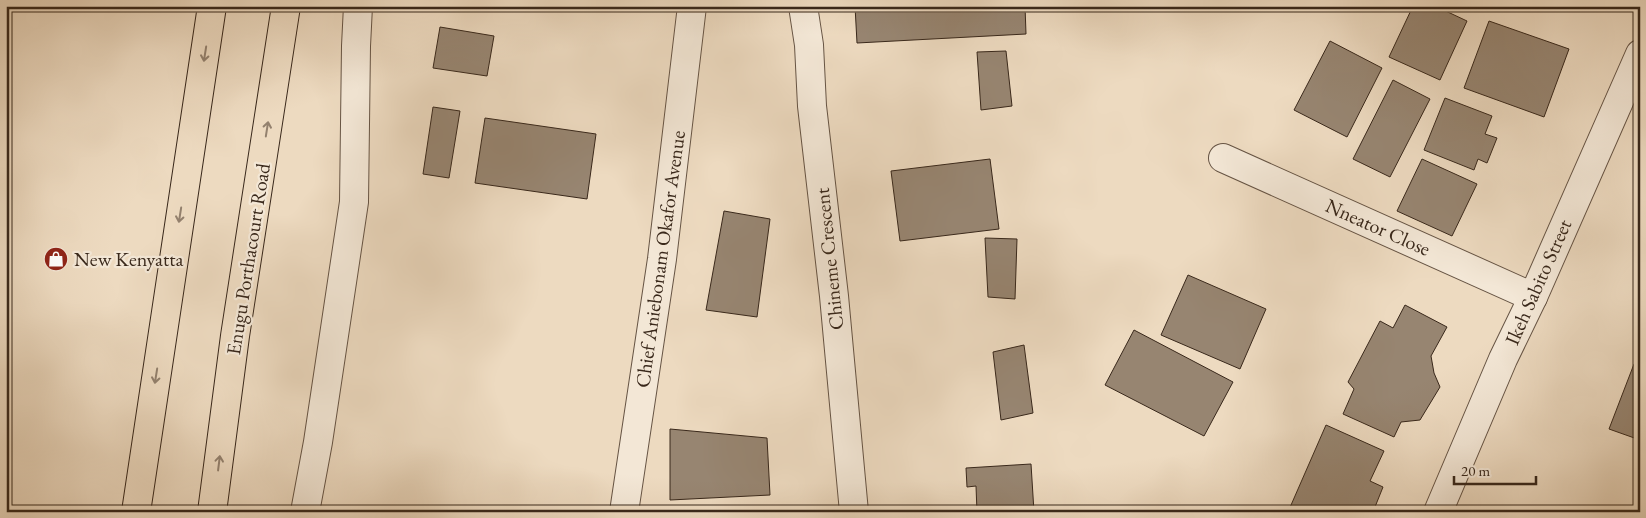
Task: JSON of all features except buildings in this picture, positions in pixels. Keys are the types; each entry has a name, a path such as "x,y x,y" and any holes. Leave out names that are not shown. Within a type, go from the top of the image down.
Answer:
{"highway":[{"path":"136,512 212,6"},
{"name":"Enugu Porthacourt Road","path":"212,512 235,336 286,6"}],"street":[{"path":"305,512 318,442 354,202 358,6"},
{"name":"Chief Aniebonam Okafor Avenue","path":"624,512 662,259 692,6"},
{"name":"Chineme Crescent","path":"803,6 809,45 812,106 834,296 854,512"},
{"name":"Ikeh Sabito Street","path":"1438,512 1503,359 1533,297 1640,54"},
{"name":"Nneator Close","path":"1223,158 1533,297"}],"place":[{"name":"New Kenyatta","path":"56,259"}]}
